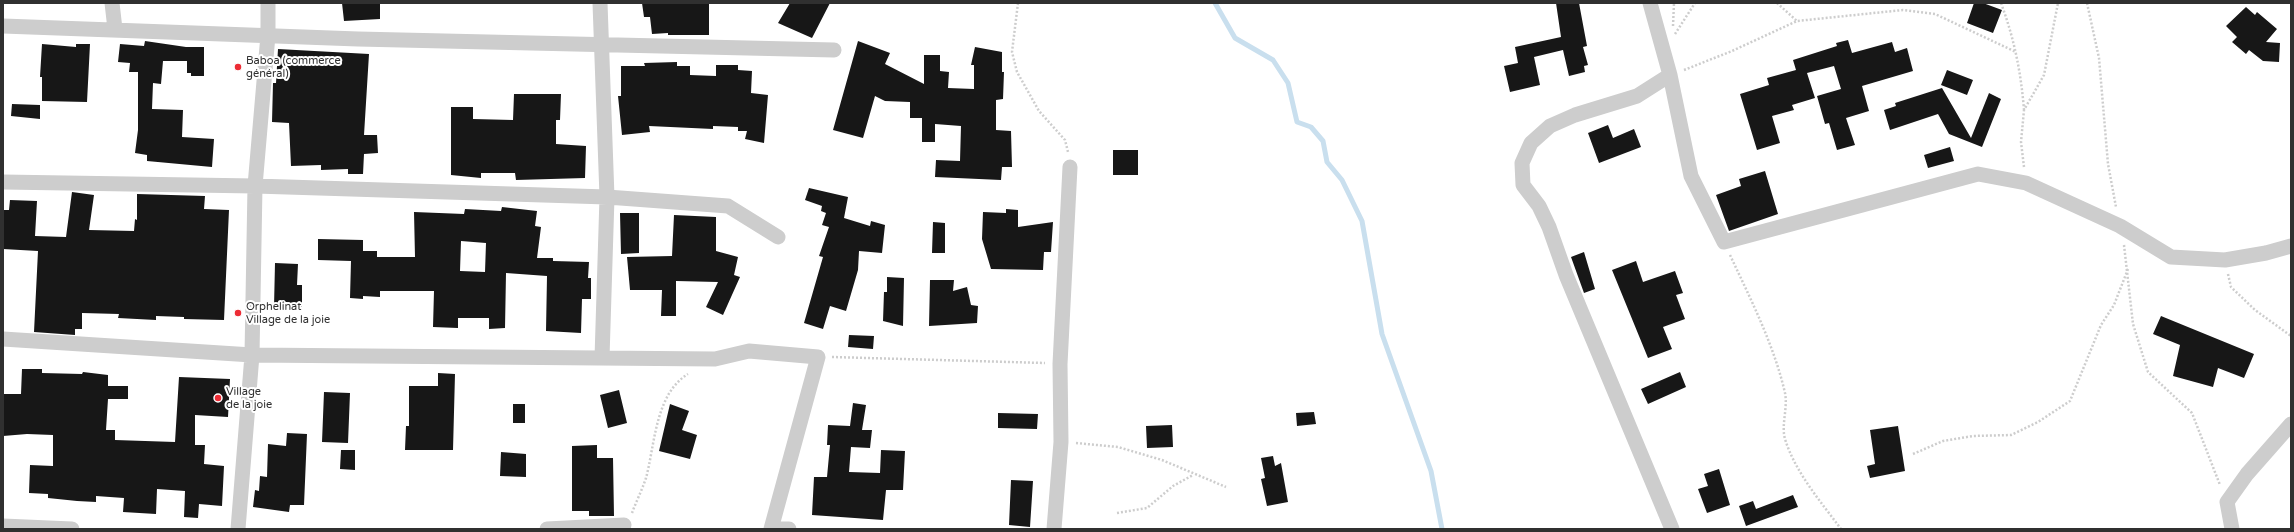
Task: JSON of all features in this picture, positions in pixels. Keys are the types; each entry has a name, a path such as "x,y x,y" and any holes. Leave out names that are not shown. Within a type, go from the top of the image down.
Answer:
{"street":[{"path":"112,3 115,29"},
{"path":"238,529 252,355 255,186 268,35 268,3"},
{"path":"600,3 607,197 602,358"},
{"path":"1650,3 1670,75 1691,176 1724,242 1978,174 2026,183 2120,226 2171,257 2225,260 2266,254 2291,246"},
{"path":"3,26 358,39 834,50"},
{"path":"1670,75 1637,96 1575,115 1550,126 1531,143 1522,162 1523,185 1539,206 1549,227 1566,276 1672,529"},
{"path":"1054,529 1061,442 1060,364 1070,167"},
{"path":"3,182 255,186 607,197 728,206 778,237"},
{"path":"3,339 252,355 715,359 749,351 818,357 771,529 789,529"},
{"path":"2232,529 2227,502 2247,474 2291,424"},
{"path":"547,529 624,525"},
{"path":"3,526 72,529"}],"path":[{"path":"1018,3 1012,52 1017,72 1039,111 1065,140 1070,167"},
{"path":"1674,3 1673,38 1695,3"},
{"path":"1777,3 1797,21"},
{"path":"2001,3 2022,77 2024,110 2021,142 2026,183"},
{"path":"2024,110 2044,74 2058,3"},
{"path":"2087,3 2099,58 2108,164 2128,268 2133,324 2148,372 2192,413 2227,502"},
{"path":"1670,75 1732,51 1797,21 1903,10 1935,14 2016,52"},
{"path":"1724,242 1767,336 1778,369 1786,395 1785,438 1798,466 1842,529"},
{"path":"2225,260 2231,287 2255,310 2291,336"},
{"path":"1913,454 1943,441 1973,436 2011,434 2038,422 2070,401 2101,325 2114,305 2128,268"},
{"path":"818,357 1060,364"},
{"path":"624,525 631,515 646,479 663,406 672,388 690,373"},
{"path":"1061,442 1118,447 1162,460 1194,475 1226,487"},
{"path":"1117,513 1147,508 1173,486 1194,475"}],"building":[{"path":"342,3 380,3 380,19 344,21"},
{"path":"642,3 709,3 709,35 668,35 668,33 652,34 650,17 644,17"},
{"path":"790,3 830,3 812,38 778,23"},
{"path":"1556,3 1579,3 1587,46 1583,47 1588,65 1584,66 1585,72 1569,76 1563,50 1534,57 1540,85 1510,92 1504,66 1518,63 1515,47 1561,37"},
{"path":"1974,3 1983,3 2002,10 1993,33 1967,23"},
{"path":"2246,7 2255,15 2257,12 2277,29 2266,42 2280,43 2279,62 2263,61 2249,50 2246,54 2232,42 2237,37 2226,26"},
{"path":"1848,40 1852,53 1892,42 1895,52 1907,48 1913,71 1862,86 1869,111 1846,118 1855,145 1837,150 1829,123 1825,124 1817,96 1841,89 1834,66 1807,73 1815,98 1792,105 1794,110 1772,116 1780,143 1757,150 1740,94 1769,85 1767,78 1796,70 1793,60 1837,46 1836,43"},
{"path":"145,41 186,47 204,47 204,76 191,76 191,73 187,73 187,61 163,61 161,84 153,83 152,109 183,110 182,137 214,139 212,167 147,161 147,155 135,153 138,130 138,72 129,72 130,63 118,62 120,44 144,46"},
{"path":"858,41 890,53 885,64 924,84 924,55 940,55 940,71 949,72 948,88 974,89 974,65 971,65 975,47 1002,52 1002,72 1004,72 1003,99 996,100 996,130 1011,131 1012,167 1002,167 1001,180 935,177 936,160 960,161 961,126 935,124 935,142 922,142 922,118 910,118 910,102 885,101 875,96 863,138 833,130"},
{"path":"42,44 76,47 76,44 90,44 87,102 42,101 42,77 40,77"},
{"path":"278,49 369,54 364,135 377,135 378,153 364,154 363,174 348,174 348,169 321,170 321,165 291,166 289,123 272,122 273,83 276,83"},
{"path":"677,62 677,66 690,66 690,75 716,76 716,65 738,65 738,70 752,71 751,93 768,95 764,143 745,139 747,131 738,131 738,127 713,126 713,129 649,126 650,132 622,135 618,96 621,96 621,66 645,66 644,63"},
{"path":"1947,70 1973,80 1967,95 1941,85"},
{"path":"1942,88 1971,138 1989,93 2001,99 1982,147 1949,134 1938,114 1890,130 1884,110 1896,106 1895,103"},
{"path":"514,94 561,94 560,120 556,120 556,144 586,146 585,178 516,180 515,173 481,173 481,178 451,175 451,107 473,107 473,119 513,120"},
{"path":"12,104 40,105 40,119 11,116"},
{"path":"1608,125 1613,138 1634,129 1641,147 1599,163 1588,133"},
{"path":"1950,147 1954,161 1928,168 1924,155"},
{"path":"1113,150 1138,150 1138,175 1113,175"},
{"path":"1765,171 1778,214 1729,231 1716,195 1741,186 1739,179"},
{"path":"809,188 848,197 844,218 870,226 871,221 885,225 882,253 859,251 858,270 846,311 830,306 823,329 804,323 823,257 819,256 829,227 822,225 826,213 821,211 822,206 805,200"},
{"path":"72,192 94,195 89,230 134,231 135,219 137,220 137,194 205,196 204,209 229,210 224,320 184,319 184,317 156,316 156,320 118,318 119,314 82,313 82,329 75,329 75,335 34,332 38,251 3,249 3,210 9,210 10,200 37,201 35,236 66,237"},
{"path":"502,207 537,211 535,226 541,227 537,258 553,258 553,261 589,262 588,278 591,278 591,299 582,299 581,333 546,331 547,276 506,273 505,328 489,329 489,318 458,318 458,328 433,327 434,291 380,291 380,297 363,296 363,299 350,298 351,261 318,260 318,239 363,240 363,251 377,251 377,257 415,257 414,212 464,214 465,209 501,211","holes":["461,241 486,243 485,272 460,271"]},
{"path":"1006,209 1018,210 1018,227 1053,222 1051,252 1044,252 1043,270 991,269 982,239 983,212 1006,213"},
{"path":"620,213 639,213 639,253 621,254"},
{"path":"674,215 716,217 716,251 738,257 734,275 740,277 723,315 706,307 718,282 676,281 676,316 661,316 662,290 630,290 627,257 672,256"},
{"path":"933,222 945,223 945,253 932,253"},
{"path":"1584,252 1595,289 1584,293 1571,257"},
{"path":"1636,261 1643,282 1675,271 1683,293 1676,295 1685,319 1663,327 1672,349 1648,358 1612,270"},
{"path":"275,263 298,264 297,285 302,285 302,307 274,307"},
{"path":"887,277 904,278 903,326 883,321 884,292 887,292"},
{"path":"930,280 954,280 953,291 967,287 971,305 978,306 977,323 929,326"},
{"path":"2161,316 2254,354 2244,378 2218,368 2213,387 2173,376 2180,345 2153,334"},
{"path":"849,335 874,336 873,349 848,347"},
{"path":"22,369 42,369 42,373 82,374 83,372 108,375 108,386 128,386 128,399 108,399 106,430 115,430 115,440 175,442 179,377 230,379 228,417 195,415 195,445 205,445 204,464 224,466 222,506 199,504 198,518 184,517 185,491 157,489 156,514 123,512 124,498 96,496 96,502 77,501 48,498 48,494 29,493 30,465 53,466 53,435 27,434 3,436 3,394 21,394"},
{"path":"1680,372 1686,387 1648,404 1641,389"},
{"path":"438,373 455,374 453,450 405,450 406,426 409,426 409,386 438,386"},
{"path":"619,390 627,423 608,428 600,395"},
{"path":"324,392 350,393 348,443 322,442"},
{"path":"853,403 866,405 862,430 872,430 870,448 851,447 849,472 880,473 881,450 905,451 903,490 886,490 883,520 812,515 814,477 827,477 830,445 827,445 828,425 850,426"},
{"path":"513,404 525,404 525,423 513,423"},
{"path":"670,404 689,411 682,430 697,435 690,459 659,451"},
{"path":"1314,412 1316,424 1297,426 1296,413"},
{"path":"998,413 1038,414 1037,429 998,428"},
{"path":"1172,425 1173,447 1147,448 1146,426"},
{"path":"1898,426 1905,471 1870,478 1867,466 1875,464 1870,430"},
{"path":"287,433 307,434 304,505 290,505 289,512 253,507 255,490 259,491 260,476 267,477 268,444 286,446"},
{"path":"597,445 597,458 613,458 614,516 589,516 589,511 572,511 572,446"},
{"path":"341,450 355,450 355,470 340,469"},
{"path":"501,452 526,454 526,477 500,476"},
{"path":"1273,456 1275,466 1281,463 1288,502 1267,506 1261,479 1265,478 1261,458"},
{"path":"1719,469 1730,505 1707,513 1698,489 1708,486 1704,474"},
{"path":"1011,480 1033,481 1030,527 1009,525"},
{"path":"1793,495 1798,507 1746,526 1739,506 1753,501 1756,509"}],"waterway":[{"path":"1215,3 1235,38 1273,60 1288,83 1297,122 1311,127 1323,141 1327,162 1342,180 1362,221 1382,334 1431,471 1442,529"}],"place":[{"name":"Baboa (commerce général)","path":"238,67"},
{"name":"Orphelinat Village de la joie","path":"238,313"},
{"name":"Village de la joie","path":"218,398"}]}
